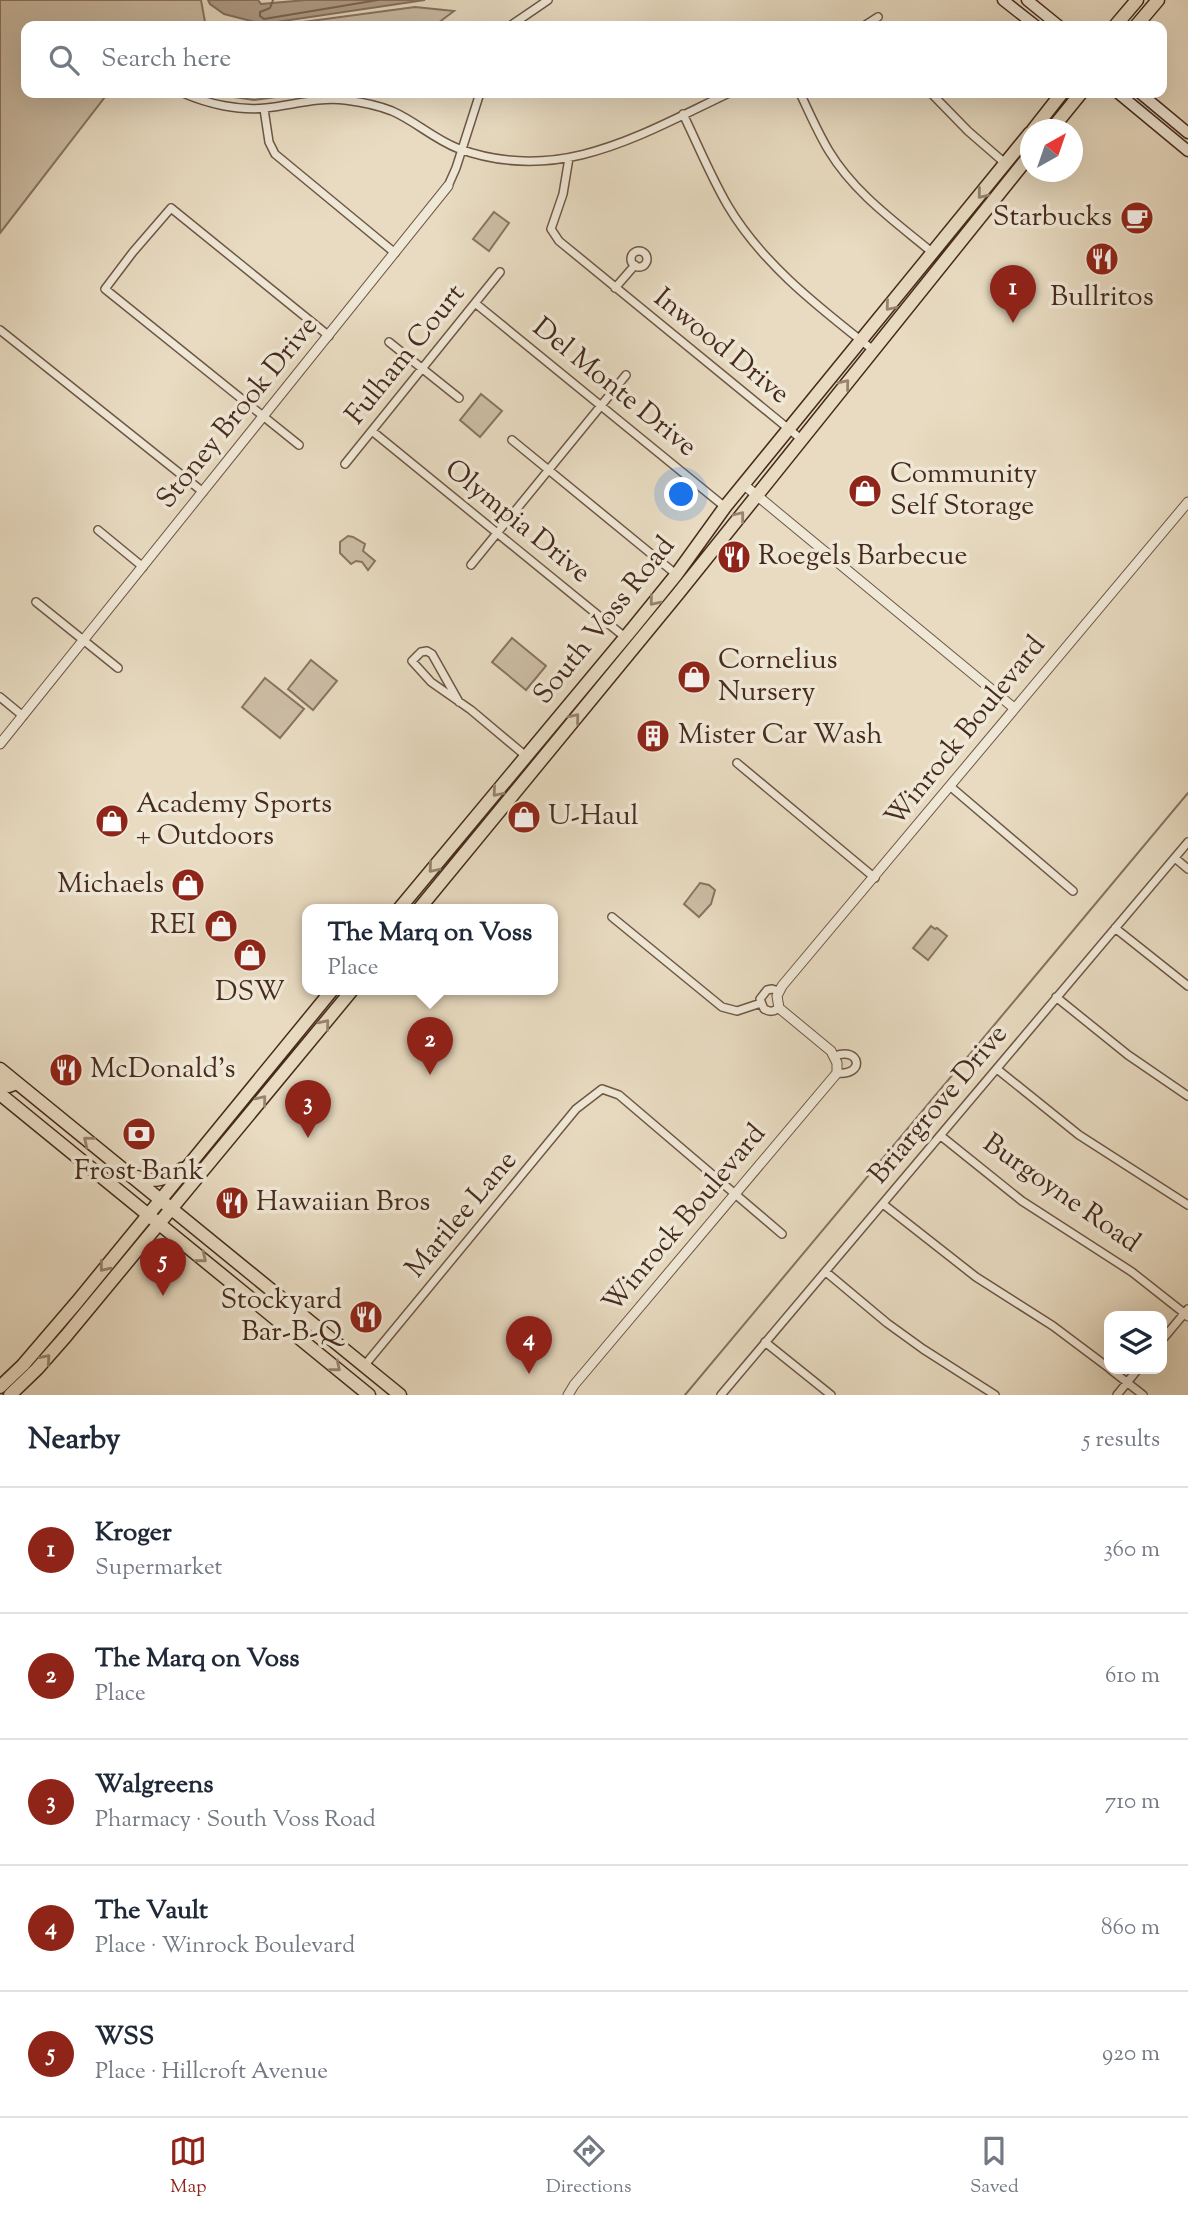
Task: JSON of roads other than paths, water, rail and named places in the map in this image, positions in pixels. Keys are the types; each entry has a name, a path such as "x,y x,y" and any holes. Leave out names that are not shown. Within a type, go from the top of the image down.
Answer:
{"main road":[{"path":"1003,0 1030,21"},
{"path":"1027,0 1053,21"},
{"path":"1119,21 1137,0"},
{"path":"1140,21 1158,0"},
{"name":"South Voss Road","path":"1041,119 1058,98"},
{"path":"1060,119 1077,98"},
{"path":"1124,98 1184,148 1188,133 1146,98"},
{"name":"South Voss Road","path":"681,579 743,484 1020,146"},
{"name":"South Voss Road","path":"423,904 478,837 532,761 681,579 756,495 1020,169"},
{"path":"813,398 826,408"},
{"name":"South Voss Road","path":"403,904 467,828 532,761"},
{"path":"467,828 478,837"},
{"path":"411,894 419,904"},
{"path":"82,1306 148,1214 235,1112 328,995"},
{"path":"10,1395 20,1376 171,1209 348,995"},
{"path":"294,1037 306,1047"},
{"path":"0,1069 400,1395"},
{"path":"0,1082 9,1086 17,1083"},
{"path":"0,1094 12,1091 38,1100"},
{"path":"0,1094 369,1395"},
{"path":"235,1112 245,1121"},
{"path":"129,1174 145,1180 159,1180 191,1163"},
{"path":"245,1293 276,1306 286,1302"},
{"path":"275,1317 283,1312 318,1328"},
{"path":"0,1387 20,1376"}],"street":[{"path":"517,21 548,0"},
{"path":"871,21 877,17"},
{"path":"197,98 213,104 264,109 315,100 362,103 392,111 448,145 510,162 548,162 621,144 718,98"},
{"name":"Stoney Brook Drive","path":"0,744 448,186 478,98"},
{"path":"802,98 829,152 850,180 877,207 945,262"},
{"path":"936,98 968,131 1017,173"},
{"path":"264,109 269,142 275,155 395,253"},
{"path":"683,114 729,206 748,234 792,284 873,350"},
{"name":"Inwood Drive","path":"569,158 563,194 551,229 559,241 801,439"},
{"path":"299,445 105,289 171,208 329,336"},
{"name":"Inwood Drive","path":"615,288 635,265"},
{"name":"Fulham Court","path":"345,464 500,272"},
{"name":"Del Monte Drive","path":"475,303 725,508"},
{"path":"0,330 203,492"},
{"path":"389,342 459,398"},
{"path":"471,565 626,375"},
{"name":"Olympia Drive","path":"372,431 630,641"},
{"path":"512,440 681,579"},
{"path":"743,484 1014,708"},
{"name":"Winrock Boulevard","path":"568,1395 837,1073 847,1074 856,1066 853,1056 848,1053 835,1056 779,1008 774,1012 769,1011 761,1003 762,994 767,990 779,990 1188,502"},
{"path":"98,530 143,567"},
{"path":"36,602 118,668"},
{"path":"459,702 430,652 421,652 412,661 431,682 532,761"},
{"path":"0,697 23,716"},
{"path":"737,763 875,878"},
{"path":"951,788 1073,891"},
{"name":"Briargrove Drive","path":"722,1395 1188,842"},
{"path":"1175,858 1188,869"},
{"path":"612,916 722,1006 737,1011 761,1003"},
{"path":"1115,928 1188,986"},
{"path":"779,990 779,1008"},
{"path":"1056,997 1128,1055 1188,1096"},
{"path":"835,1056 837,1073"},
{"path":"997,1069 1079,1135 1188,1205"},
{"name":"Marilee Lane","path":"364,1366 576,1109 602,1089 619,1095 734,1194"},
{"name":"Burgoyne Road","path":"941,1136 1022,1200 1132,1272 1187,1313"},
{"path":"734,1194 782,1234"},
{"path":"883,1204 976,1277 1053,1326 1104,1364"},
{"path":"827,1272 887,1323 995,1395"},
{"path":"1167,1335 1187,1313"},
{"path":"765,1342 831,1395"},
{"path":"1117,1374 1143,1395"},
{"path":"1116,1395 1134,1374"}],"water":[{"path":"208,0 258,0 261,4 306,0 425,0 283,21 251,21 224,14"}],"waterway":[{"path":"685,1395 1188,793"}],"place":[{"name":"Starbucks","path":"1137,218"},
{"name":"Bullritos","path":"1102,259"},
{"name":"Kroger","path":"1013,323"},
{"name":"Community Self Storage","path":"865,491"},
{"name":"Roegels Barbecue","path":"734,557"},
{"name":"Cornelius Nursery","path":"694,677"},
{"name":"Mister Car Wash","path":"653,736"},
{"name":"U-Haul","path":"524,817"},
{"name":"Academy Sports + Outdoors","path":"112,821"},
{"name":"Michaels","path":"188,885"},
{"name":"REI","path":"221,926"},
{"name":"DSW","path":"250,955"},
{"name":"McDonald's","path":"66,1070"},
{"name":"The Marq on Voss","path":"430,1075"},
{"name":"Frost Bank","path":"139,1134"},
{"name":"Walgreens","path":"308,1138"},
{"name":"Hawaiian Bros","path":"232,1203"},
{"name":"WSS","path":"163,1296"},
{"name":"Stockyard Bar-B-Q","path":"366,1317"},
{"name":"The Vault","path":"529,1374"}]}
